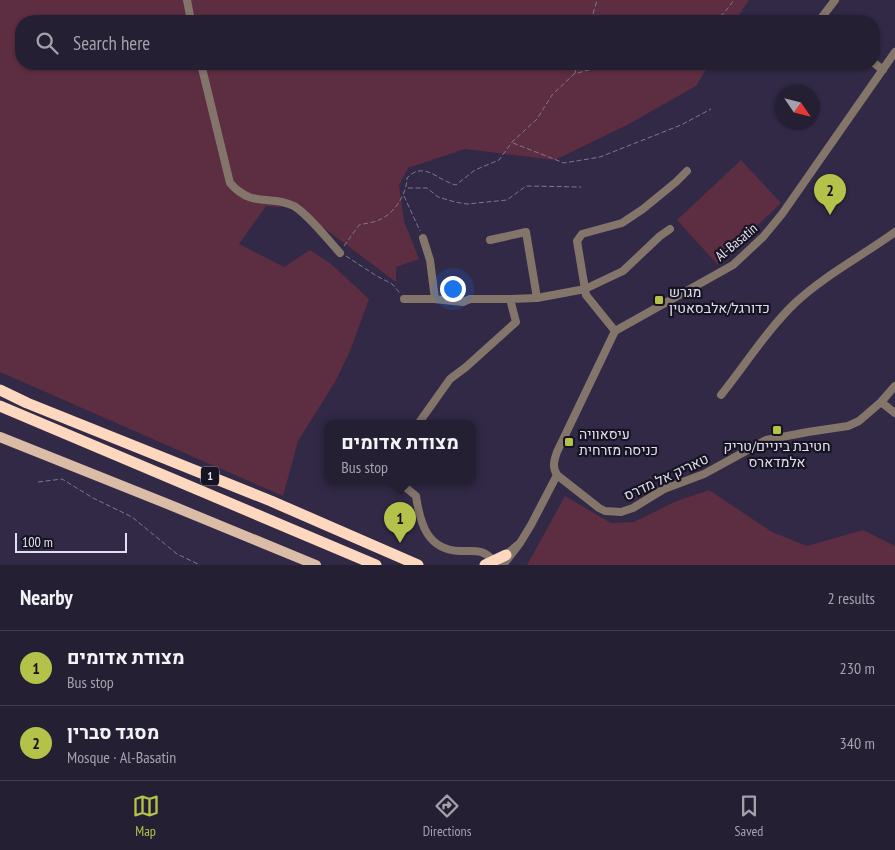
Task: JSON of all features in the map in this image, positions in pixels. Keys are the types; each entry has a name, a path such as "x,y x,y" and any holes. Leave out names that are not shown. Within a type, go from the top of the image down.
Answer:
{"highway":[{"name":"1","path":"0,390 271,500 418,565"},
{"name":"1","path":"0,406 376,565"}],"main road":[{"path":"0,437 316,565"}],"street":[{"path":"187,0 190,15"},
{"path":"824,15 835,0"},
{"name":"Al-Basatin","path":"615,331 733,265 763,237 782,214 895,52"},
{"path":"202,70 230,183 236,190 252,198 276,201 294,206 340,253"},
{"path":"403,485 416,496 423,529 442,547 453,550 479,551 499,563 520,543 558,476 553,462 615,331 586,295 577,241 582,234 622,223 650,204 687,171"},
{"path":"404,299 436,299 463,302 470,298 537,298 585,289 622,271 670,229"},
{"path":"490,240 526,232 537,298"},
{"path":"721,395 795,303 821,281 895,232"},
{"path":"423,238 430,260 436,299"},
{"path":"421,420 450,379 516,322 510,298"},
{"name":"טאריק אל מדרס","path":"558,476 598,508 605,511 621,512 633,508 664,489 704,474 766,440 848,426 860,421 895,386"},
{"path":"881,402 895,413"}],"path":[{"path":"593,15 597,0"},
{"path":"722,15 734,0"},
{"path":"574,74 575,70"},
{"path":"404,299 392,284 340,253 351,234 359,225 378,221 388,215 403,196 407,188 407,178 412,172 420,170 437,174 447,183 456,185 475,170 499,160 512,142 537,119 552,95 574,74 588,70"},
{"path":"512,142 564,163 600,157 681,125 711,109"},
{"path":"407,188 427,188 438,197 467,204 507,200 526,186 581,187"},
{"path":"403,196 423,238"},
{"path":"38,482 62,479 93,498 132,517 177,554 200,565"}],"shaded area":[{"path":"0,0 749,0 739,15 15,15 15,70 705,70 696,86 627,125 555,160 465,149 408,168 399,185 404,221 419,259 396,267 396,282 297,208 266,206 239,244 284,267 310,250 330,263 369,299 350,351 335,382 298,441 283,496 0,372"},
{"path":"741,160 781,203 717,264 677,220"},
{"path":"709,490 772,532 807,546 863,530 895,546 895,565 527,565 565,496 611,523 634,522 674,502"}],"place":[{"name":"מסגד סברין","path":"830,215"},
{"name":"מגרש כדורגל/אלבסאטין","path":"659,300"},
{"name":"חטיבת ביניים/טריק אלמדארס","path":"777,430"},
{"name":"עיסאוויה כניסה מזרחית","path":"569,442"},
{"name":"מצודת אדומים","path":"400,543"}]}
